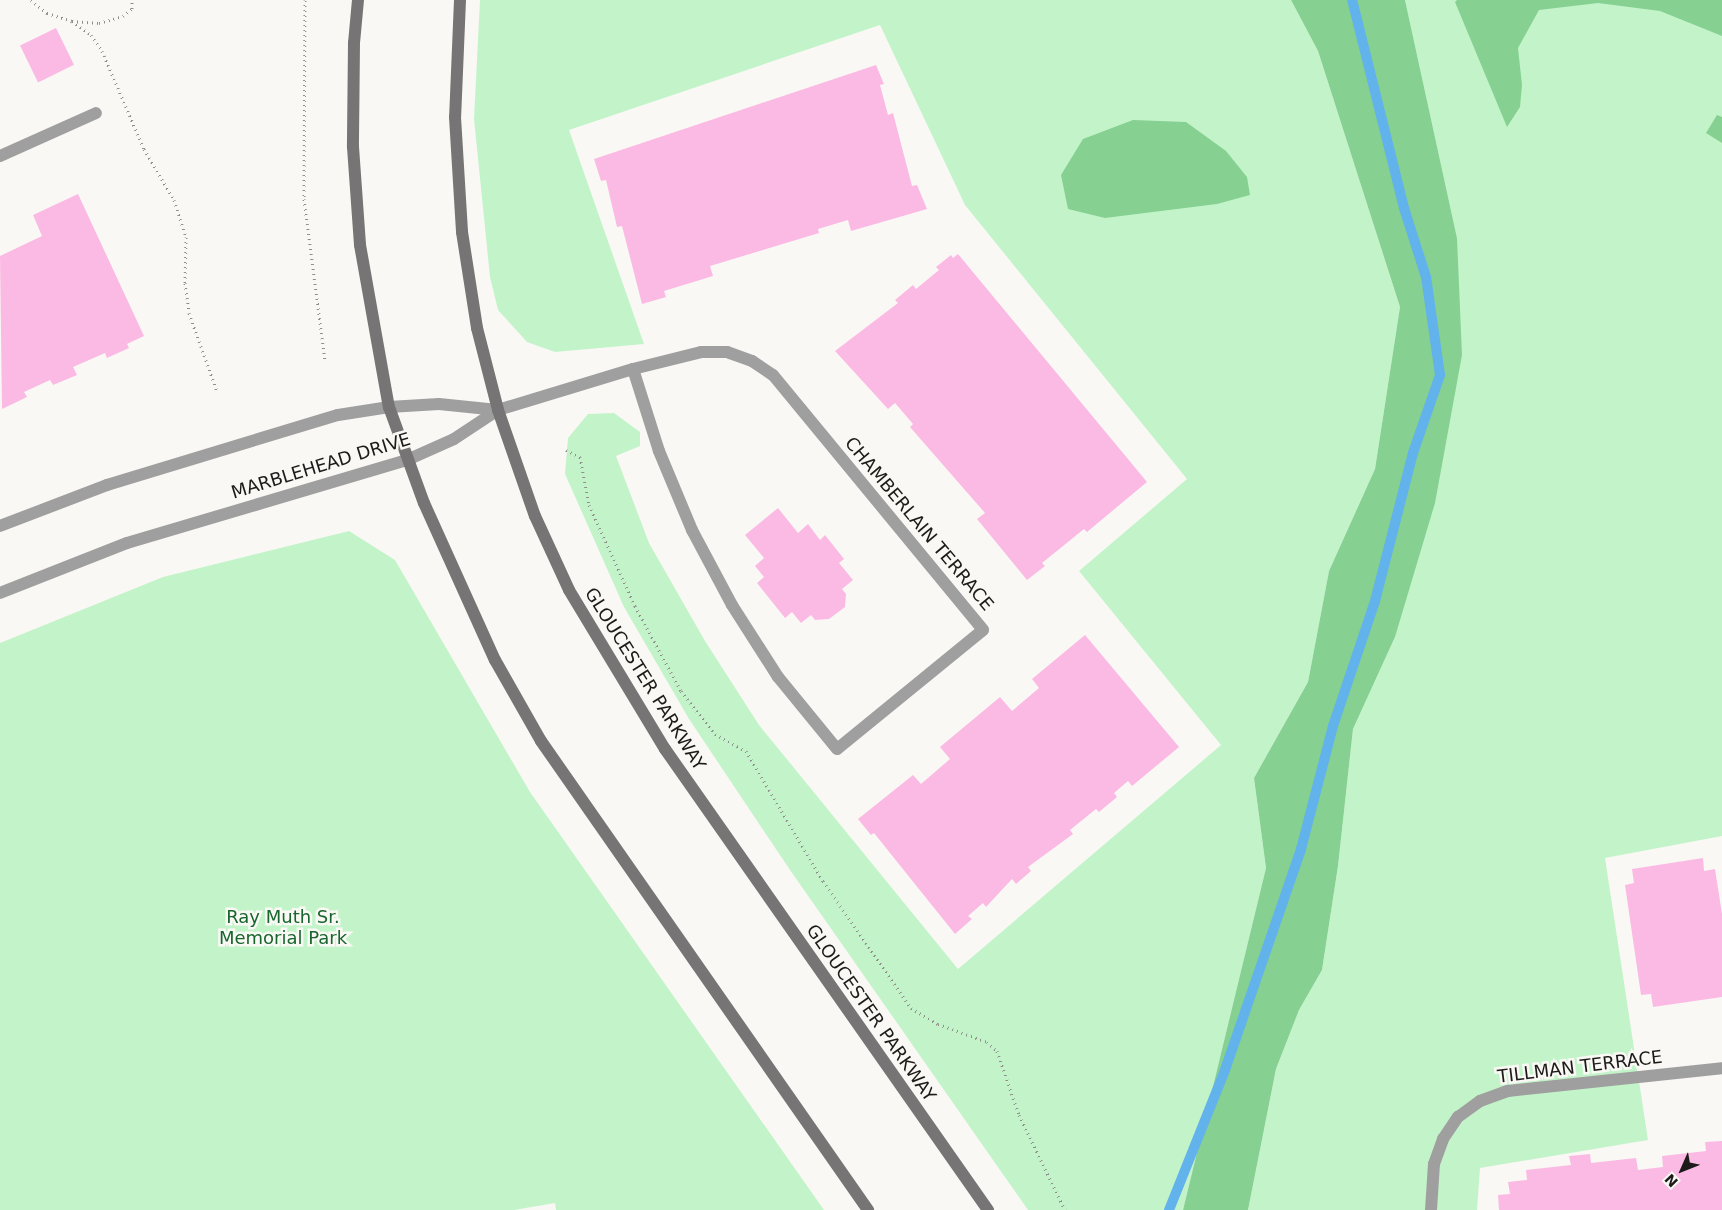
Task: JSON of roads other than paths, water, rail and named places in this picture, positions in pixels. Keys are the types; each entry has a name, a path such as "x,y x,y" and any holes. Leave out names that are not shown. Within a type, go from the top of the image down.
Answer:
{"main road":[{"path":"358,0 354,43 353,147 360,245 389,406 407,460 495,660 541,741 868,1210"},
{"name":"GLOUCESTER PARKWAY","path":"460,0 455,117 462,232 477,328 498,410 535,516 569,590 610,662 676,765 988,1210"}],"street":[{"path":"0,156 96,113"},
{"name":"CHAMBERLAIN TERRACE","path":"498,410 633,370 702,352 727,352 752,361 773,376 983,630 836,749 778,676 728,596 692,530 659,451 633,370"},
{"name":"MARBLEHEAD DRIVE","path":"0,526 107,485 338,415 389,406 439,404 498,410"},
{"name":"MARBLEHEAD DRIVE","path":"0,593 127,543 407,460 454,439 498,410"},
{"name":"TILLMAN TERRACE","path":"1431,1210 1434,1164 1443,1139 1458,1117 1480,1100 1508,1091 1722,1068"}],"waterway":[{"path":"1169,1210 1225,1070 1301,849 1333,726 1375,601 1413,453 1440,375 1426,277 1404,208 1352,0"}],"park label":[{"name":"Ray Muth Sr. Memorial Park","path":"283,928"}]}
